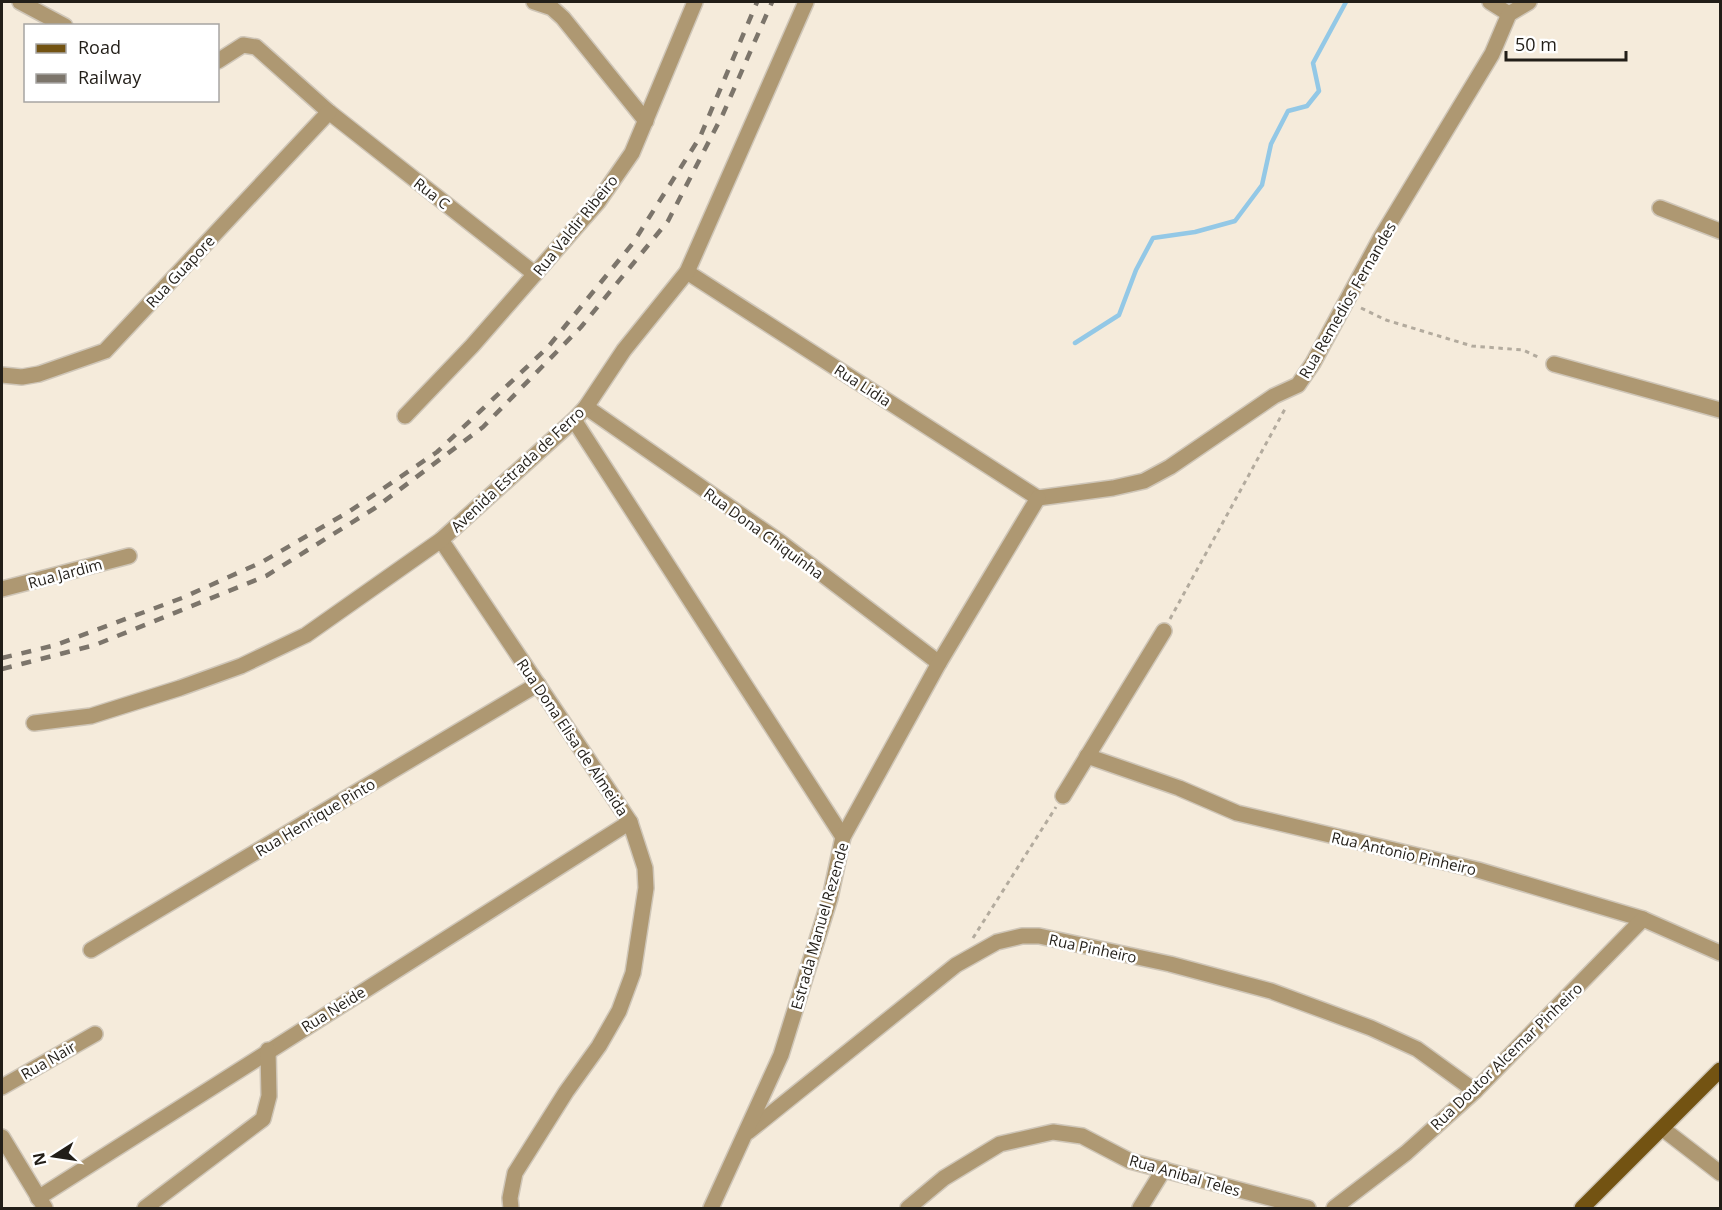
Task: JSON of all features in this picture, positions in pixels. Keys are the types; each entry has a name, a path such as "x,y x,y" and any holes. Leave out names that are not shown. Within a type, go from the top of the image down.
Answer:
{"main road":[{"path":"1582,1209 1720,1070"}],"street":[{"path":"20,2 61,24"},
{"path":"534,2 552,8 563,18 646,121"},
{"name":"Rua Valdir Ribeiro","path":"405,416 472,346 598,202 632,153 695,2"},
{"name":"Avenida Estrada de Ferro","path":"34,723 91,716 241,666 306,635 441,540 574,420 586,407 624,350 687,272 806,2"},
{"path":"1490,2 1509,14 1528,2"},
{"name":"Rua Remedios Fernandes","path":"1038,498 1113,488 1144,481 1170,467 1274,396 1298,385 1313,363 1346,300 1492,54 1509,14"},
{"name":"Rua C","path":"219,59 243,45 256,47 329,112 536,274"},
{"name":"Rua Guapore","path":"2,375 22,377 39,374 95,357 105,351 329,112"},
{"path":"1660,208 1720,231"},
{"name":"Rua Lidia","path":"687,272 1038,498"},
{"path":"1554,364 1720,410"},
{"name":"Rua Dona Chiquinha","path":"586,407 780,542 939,663"},
{"path":"574,420 843,837"},
{"name":"Estrada Manuel Rezende","path":"711,1209 748,1132 781,1055 830,898 843,837 939,663 1038,498"},
{"name":"Rua Dona Elisa de Almeida","path":"441,540 630,822 645,868 646,888 633,973 619,1011 515,1173 510,1198 511,1209"},
{"name":"Rua Jardim","path":"2,589 129,556"},
{"path":"1063,796 1164,631"},
{"name":"Rua Henrique Pinto","path":"91,950 538,684"},
{"name":"Rua Antonio Pinheiro","path":"1088,756 1179,788 1237,813 1478,870 1643,919 1720,953"},
{"name":"Rua Neide","path":"41,1203 268,1050 630,822"},
{"name":"Rua Doutor Alcemar Pinheiro","path":"1334,1209 1406,1153 1475,1091 1643,919"},
{"name":"Rua Pinheiro","path":"748,1132 956,964 997,942 1022,936 1039,936 1170,964 1271,991 1371,1028 1417,1049 1475,1091"},
{"name":"Rua Nair","path":"2,1087 95,1034"},
{"path":"145,1209 263,1119 269,1096 268,1050"},
{"path":"1663,1129 1720,1173"},
{"name":"Rua Anibal Teles","path":"908,1209 944,1178 1000,1144 1053,1132 1082,1136 1130,1161 1308,1209"},
{"path":"2,1137 41,1203"},
{"path":"1140,1209 1164,1169"}],"path":[{"path":"1346,300 1386,320 1472,346 1523,350 1554,364"},
{"path":"1164,631 1298,385"},
{"path":"956,964 1063,796"}],"waterway":[{"path":"1075,343 1119,315 1136,270 1153,238 1195,232 1235,221 1262,185 1271,144 1288,111 1307,106 1319,91 1313,63 1346,2"}],"railway":[{"path":"2,658 56,645 182,598 262,562 350,511 437,452 548,347 633,243 700,137 757,2"},
{"path":"2,669 95,645 266,576 375,508 483,427 581,327 668,221 723,114 772,2"}]}
